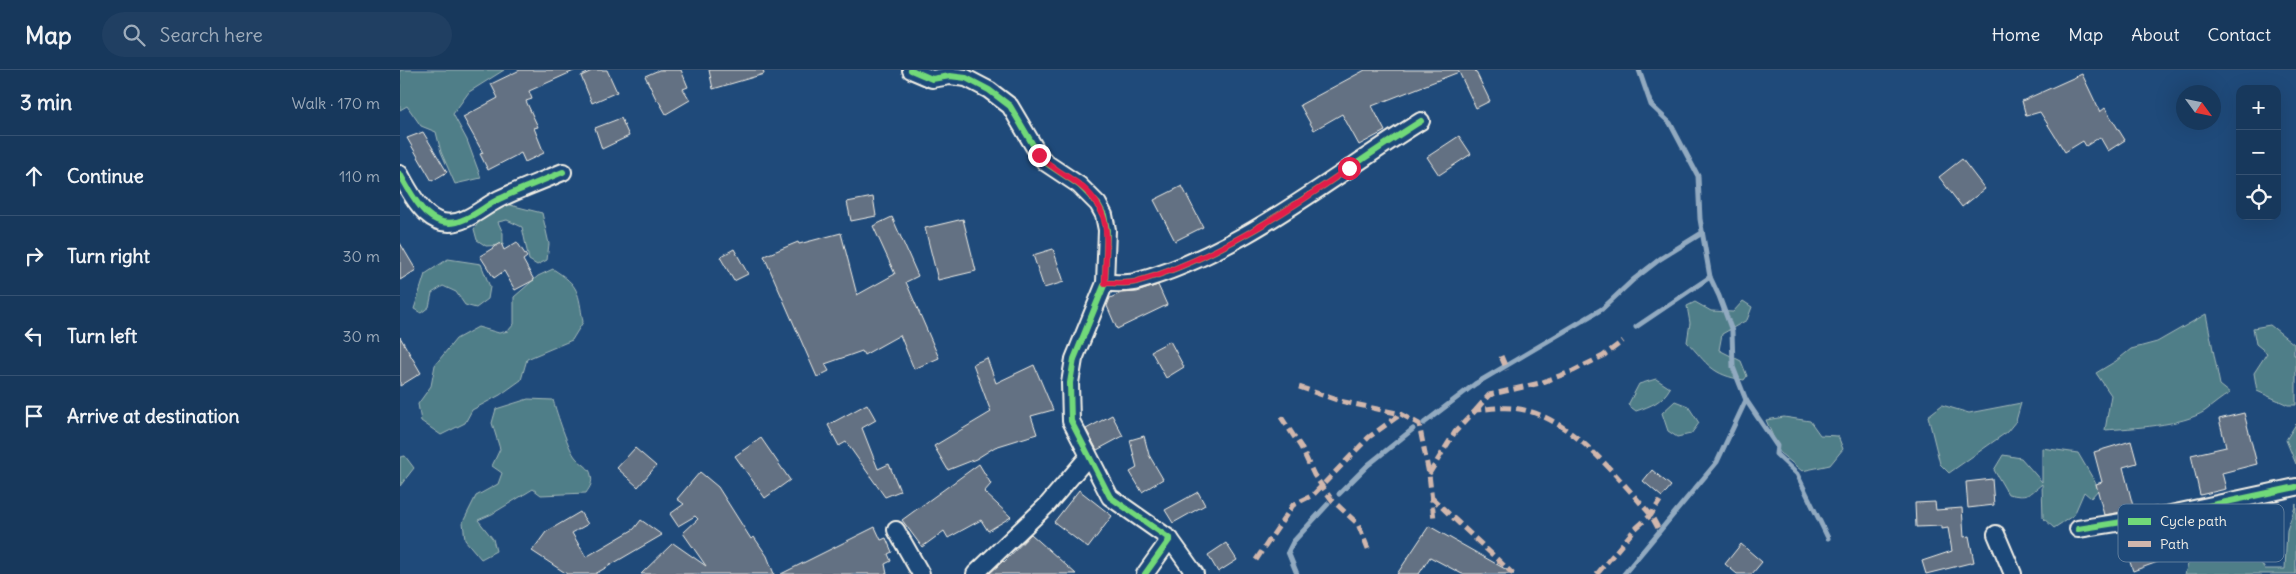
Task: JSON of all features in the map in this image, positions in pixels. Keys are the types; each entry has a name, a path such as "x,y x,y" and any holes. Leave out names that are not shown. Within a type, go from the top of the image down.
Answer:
{"street":[{"path":"911,70 932,79 950,76 966,78 989,90 1010,106 1039,155 1050,166 1079,185 1098,204 1104,215 1107,230 1105,283 1074,359 1070,383 1071,421 1110,497 1170,539 1195,574"},
{"path":"1105,283 1133,282 1192,261 1264,224 1421,121"},
{"path":"400,174 419,207 432,218 446,223 464,220 498,200 563,172"},
{"path":"975,574 1047,505 1088,457"},
{"path":"2217,504 2296,487"},
{"path":"2078,529 2118,523"},
{"path":"896,530 921,574"},
{"path":"1996,534 2013,574"},
{"path":"1145,574 1170,539"}],"green space":[{"path":"400,70 504,70 469,92 453,114 467,140 481,178 455,184 441,152 436,132 421,126 407,106 400,110"},
{"path":"510,205 542,213 549,244 547,260 537,265 529,260 522,227 507,220 498,222 503,233 503,245 486,246 477,240 474,229 485,213"},
{"path":"448,259 481,264 490,287 488,299 476,308 465,305 456,292 443,286 432,293 429,307 421,313 414,309 425,274"},
{"path":"553,269 573,285 578,297 583,322 572,340 527,359 521,380 500,395 472,410 465,423 441,435 421,421 418,404 431,386 435,365 456,339 478,327 499,333 508,331 514,324 514,297 538,276"},
{"path":"1743,301 1752,307 1747,320 1722,334 1719,350 1741,361 1747,376 1744,380 1717,372 1687,342 1690,323 1687,306 1695,302 1711,311 1733,312"},
{"path":"2206,314 2220,385 2230,393 2205,411 2183,420 2156,425 2105,430 2111,395 2096,373 2131,349 2157,342"},
{"path":"2270,325 2294,344 2294,355 2296,355 2296,405 2288,405 2257,391 2254,373 2267,353 2256,344 2253,328"},
{"path":"1656,379 1670,388 1660,400 1636,411 1628,405 1639,384"},
{"path":"528,399 553,400 573,453 590,472 591,485 586,493 541,495 533,489 492,514 478,520 493,539 496,551 481,559 465,540 463,522 476,496 498,484 502,473 492,466 500,449 492,423 496,409"},
{"path":"1675,401 1688,406 1699,423 1691,434 1677,437 1668,431 1662,413"},
{"path":"2021,403 2016,421 2007,432 1949,473 1940,464 1928,416 1942,405 1969,413"},
{"path":"1784,417 1810,421 1820,435 1838,436 1843,449 1830,465 1802,471 1780,453 1766,420"},
{"path":"2296,424 2296,464 2286,440"},
{"path":"2042,448 2078,453 2099,489 2091,498 2084,492 2074,515 2054,528 2043,518 2042,484 2027,495 2008,494 1994,470 2003,455 2021,458 2042,482"},
{"path":"405,456 414,468 400,486 400,457"},
{"path":"2296,504 2296,574 2185,574 2189,562 2260,562 2265,569 2285,569 2287,530"}],"building":[{"path":"520,70 576,70 529,91 532,99 526,101 538,127 534,128 544,153 525,162 521,153 488,170 480,154 483,153 463,117 498,98 491,84"},
{"path":"594,70 607,70 617,92 592,103 581,76"},
{"path":"659,70 681,70 688,87 683,89 690,100 666,114 657,101 645,76"},
{"path":"709,70 763,70 764,74 713,89"},
{"path":"1365,70 1475,70 1490,101 1476,108 1459,72 1372,106 1385,131 1359,145 1342,114 1314,130 1300,105"},
{"path":"2082,74 2100,112 2105,108 2125,140 2108,151 2100,137 2086,146 2083,141 2065,152 2040,112 2026,116 2022,101"},
{"path":"621,118 629,136 602,149 595,128"},
{"path":"423,132 447,172 432,181 407,138"},
{"path":"1459,136 1471,154 1439,175 1427,157"},
{"path":"1962,159 1985,189 1962,207 1939,177"},
{"path":"1182,186 1203,227 1175,241 1154,200"},
{"path":"873,197 876,216 851,221 847,202"},
{"path":"892,217 918,276 906,282 939,358 914,369 900,335 864,355 862,351 825,364 829,371 817,377 764,256 798,242 799,244 841,233 857,295 895,274 873,226"},
{"path":"963,219 976,271 938,280 925,228"},
{"path":"517,242 527,257 523,260 534,280 515,290 504,271 494,278 480,256 501,243 504,250"},
{"path":"400,243 416,270 400,280"},
{"path":"734,249 748,274 734,281 720,257"},
{"path":"1053,249 1064,282 1044,288 1033,255"},
{"path":"1158,285 1167,305 1117,329 1107,306 1110,298 1121,293 1137,292"},
{"path":"400,337 421,373 400,386"},
{"path":"1170,341 1184,367 1166,378 1151,351"},
{"path":"987,358 996,383 1034,365 1053,410 1031,416 1037,434 995,447 976,459 948,470 934,446 991,412 973,364"},
{"path":"867,404 876,420 862,428 878,469 889,464 900,491 885,497 846,442 839,446 828,425"},
{"path":"2244,413 2257,464 2222,473 2226,489 2200,495 2191,455 2226,447 2219,419"},
{"path":"1112,415 1123,436 1097,450 1086,429"},
{"path":"1144,436 1149,455 1163,479 1142,492 1130,472 1137,468 1130,440"},
{"path":"761,438 790,480 765,498 735,456"},
{"path":"2131,441 2137,463 2123,467 2132,504 2118,504 2118,513 2104,515 2096,484 2102,482 2094,452"},
{"path":"635,448 656,466 638,487 617,468"},
{"path":"979,464 991,484 984,492 1011,517 988,531 981,520 948,538 944,531 922,547 902,520"},
{"path":"1652,470 1671,486 1662,497 1643,481"},
{"path":"700,472 718,487 751,539 754,537 767,556 774,574 641,574 673,543 706,566 683,533 698,519 695,516 678,526 670,514 684,504 677,499"},
{"path":"1992,479 1994,505 1968,508 1966,482"},
{"path":"1079,490 1112,516 1088,548 1054,522"},
{"path":"1198,492 1205,505 1173,523 1165,510"},
{"path":"1935,502 1936,510 1962,508 1964,537 1969,536 1974,562 1926,574 1922,561 1952,551 1948,528 1942,529 1942,526 1916,527 1915,503"},
{"path":"580,512 588,524 572,533 586,557 634,529 641,520 662,535 595,574 567,574 532,551 546,532"},
{"path":"1429,526 1514,574 1462,574 1430,557 1419,574 1397,574"},
{"path":"875,527 881,540 886,538 892,552 888,554 891,561 885,564 887,574 781,574"},
{"path":"1031,534 1076,574 989,574 1004,562"},
{"path":"1226,543 1237,560 1218,572 1208,555"},
{"path":"1741,544 1762,562 1752,574 1737,574 1725,564"},
{"path":"2130,562 2158,562 2133,571"}],"waterway":[{"path":"1639,70 1651,105 1670,123 1698,176 1700,219 1710,277 1732,331 1733,367 1746,400 1777,446 1776,454 1797,474 1828,538"},
{"path":"1424,423 1475,384 1602,309 1633,280 1660,259 1702,233"},
{"path":"1636,327 1710,277"},
{"path":"1624,574 1717,462 1746,400"},
{"path":"1339,494 1368,465 1413,429"},
{"path":"1297,574 1288,552 1293,542 1328,504"}],"marked path":[{"path":"1476,410 1489,395 1540,383 1573,371 1603,356 1623,341"},
{"path":"1501,356 1507,370"},
{"path":"1299,387 1340,401 1401,414 1419,424 1429,474 1434,519"},
{"path":"1429,474 1455,432 1476,410 1511,408 1532,412 1552,421 1571,433 1589,448 1651,515 1658,528"},
{"path":"1256,560 1293,505 1313,495 1369,437 1401,414"},
{"path":"1281,417 1301,447 1314,475 1332,500 1358,524 1369,551"},
{"path":"1431,497 1513,574"},
{"path":"1597,574 1635,529 1651,515 1660,501"}],"cycle path":[{"path":"911,70 932,79 950,76 966,78 989,90 1010,106 1039,155 1046,163 1079,185 1098,204 1104,215 1107,230 1105,283 1074,359 1070,383 1071,421 1110,497 1170,539 1145,574"},
{"path":"1105,283 1135,282 1211,253 1283,212 1421,121"},
{"path":"400,174 417,203 425,212 442,222 453,223 469,217 507,195 563,172"},
{"path":"2217,504 2296,487"},
{"path":"2078,529 2118,523"}],"route":[{"path":"1039,155 1054,169 1079,185 1098,204 1104,215 1107,230 1105,283 1133,282 1192,261 1264,224 1322,188 1349,168"}]}
